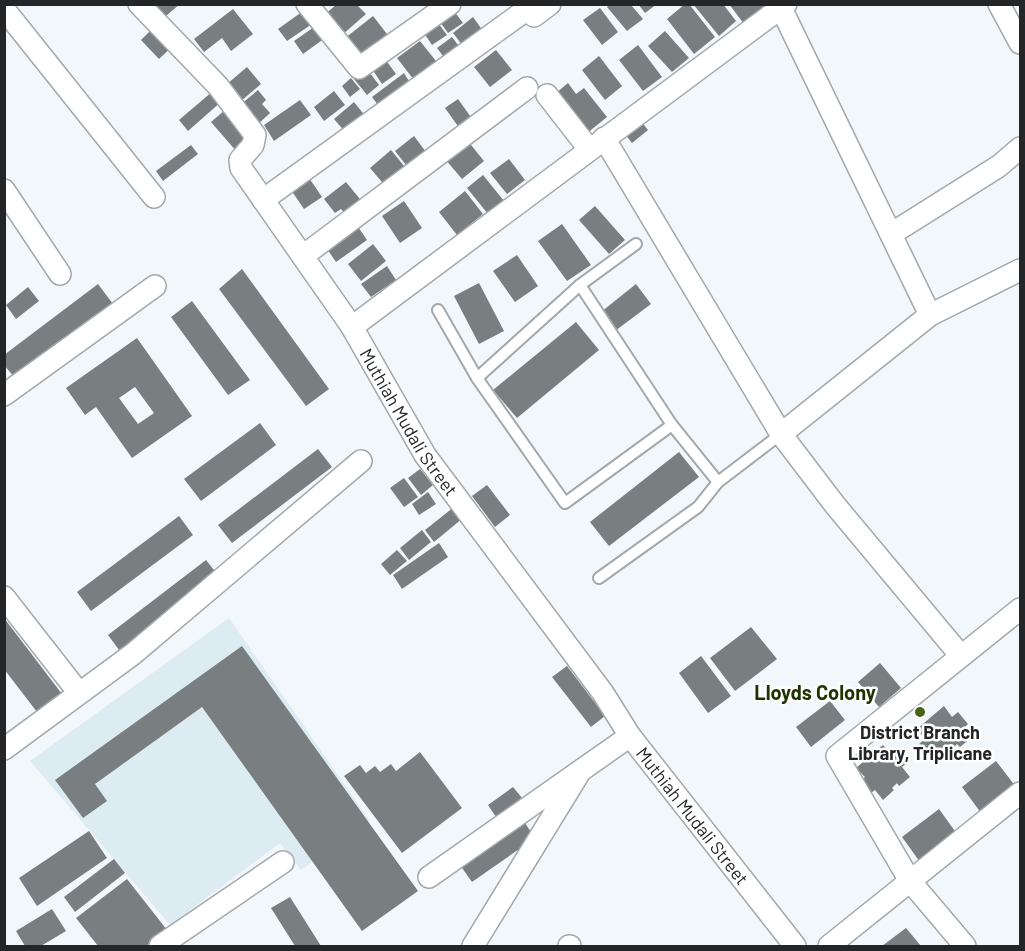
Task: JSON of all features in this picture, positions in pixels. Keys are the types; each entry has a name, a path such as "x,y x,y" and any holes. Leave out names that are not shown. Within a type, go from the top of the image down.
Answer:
{"street":[{"path":"139,4 218,86 255,135 253,145 243,155 239,164 352,327"},
{"path":"307,4 359,68 450,4"},
{"path":"263,200 526,10 534,16 550,4"},
{"path":"999,4 1020,43"},
{"path":"784,6 930,315"},
{"name":"Muthiah Mudali Street","path":"784,6 352,327 425,455 603,693 630,736 795,946"},
{"path":"4,9 154,197"},
{"path":"303,256 537,91 597,144 781,434 835,505 961,656"},
{"path":"891,234 999,166 1020,148"},
{"path":"4,190 60,274"},
{"path":"781,434 930,315 1020,270"},
{"path":"4,395 155,286"},
{"path":"4,749 133,654 361,461"},
{"path":"4,597 79,693"},
{"path":"966,946 910,882 837,756 1020,609"},
{"path":"429,877 630,736"},
{"path":"473,946 583,767"},
{"path":"829,946 1020,793"},
{"path":"160,946 282,862"}],"lane":[{"path":"477,378 580,285 636,244"},
{"path":"580,285 672,425 718,482"},
{"path":"438,310 477,378 565,502 672,425"},
{"path":"599,578 698,507 718,482 781,434"}],"shaded area":[{"path":"229,618 369,820 301,870 280,843 170,925 30,761"}],"building":[{"path":"147,4 180,4 160,21"},
{"path":"638,4 657,4 645,13"},
{"path":"685,4 689,4 715,37 694,54 667,19"},
{"path":"693,4 723,4 736,21 719,36"},
{"path":"729,4 768,4 744,24"},
{"path":"336,5 357,5 366,14 342,35 324,15"},
{"path":"609,5 631,5 643,19 627,31 607,7"},
{"path":"600,8 618,32 602,45 583,20"},
{"path":"233,9 253,34 231,51 222,38 204,52 194,39"},
{"path":"306,9 315,22 287,41 278,29"},
{"path":"454,11 463,23 448,33 440,22"},
{"path":"373,16 387,34 358,56 344,39"},
{"path":"473,17 483,31 463,46 453,33"},
{"path":"438,23 447,35 432,45 424,33"},
{"path":"156,25 174,45 159,59 141,40"},
{"path":"317,25 325,38 303,54 294,41"},
{"path":"665,31 689,58 672,72 648,46"},
{"path":"452,37 461,49 446,60 437,48"},
{"path":"420,41 440,66 417,84 397,58"},
{"path":"638,45 662,77 643,91 619,60"},
{"path":"496,50 512,70 490,87 474,67"},
{"path":"599,56 622,86 605,100 582,70"},
{"path":"385,59 396,74 382,84 372,69"},
{"path":"247,67 261,84 241,101 227,84"},
{"path":"367,69 379,85 367,95 354,79"},
{"path":"404,73 412,86 381,109 372,97"},
{"path":"351,78 360,89 350,97 342,86"},
{"path":"568,83 576,94 584,88 607,117 586,134 555,94"},
{"path":"258,90 266,100 262,104 270,113 257,125 240,105"},
{"path":"213,91 222,101 188,131 179,120"},
{"path":"334,91 345,105 324,121 314,107"},
{"path":"458,99 473,120 460,129 445,108"},
{"path":"300,100 311,115 274,141 264,125"},
{"path":"354,102 366,117 346,133 334,119"},
{"path":"225,110 251,140 237,152 211,122"},
{"path":"640,120 648,130 632,143 624,133"},
{"path":"414,136 429,156 410,170 395,151"},
{"path":"467,140 484,161 462,179 445,159"},
{"path":"191,145 198,154 163,181 156,171"},
{"path":"391,150 409,172 388,189 370,168"},
{"path":"509,159 525,180 507,194 490,173"},
{"path":"307,175 322,197 304,209 289,187"},
{"path":"483,175 504,201 488,214 467,188"},
{"path":"346,182 364,204 348,217 341,209 335,213 324,199"},
{"path":"465,191 483,214 457,235 439,212"},
{"path":"404,201 422,228 400,243 382,216"},
{"path":"595,206 625,240 609,254 579,220"},
{"path":"356,224 367,240 336,262 325,246"},
{"path":"562,224 591,265 567,281 538,241"},
{"path":"373,244 386,261 361,281 348,264"},
{"path":"517,255 538,286 515,302 493,271"},
{"path":"387,266 396,280 371,297 361,284"},
{"path":"242,269 329,389 306,406 219,289"},
{"path":"479,283 504,331 479,344 454,296"},
{"path":"98,284 113,304 15,378 4,365 4,355"},
{"path":"636,284 651,304 615,331 601,312"},
{"path":"28,287 39,301 16,319 6,305"},
{"path":"192,301 250,380 228,395 171,317"},
{"path":"576,322 599,350 517,418 493,390"},
{"path":"137,338 192,416 132,458 96,407 85,415 66,388","holes":["135,387 154,413 138,424 119,398"]},
{"path":"260,423 276,445 201,501 184,479"},
{"path":"318,449 332,467 232,543 218,525"},
{"path":"679,452 699,477 609,546 590,522"},
{"path":"420,469 433,485 421,495 408,478"},
{"path":"404,478 418,497 404,507 390,488"},
{"path":"487,485 510,515 495,527 472,496"},
{"path":"428,492 436,504 419,515 412,504"},
{"path":"454,507 463,518 434,542 425,530"},
{"path":"179,516 193,535 91,611 77,592"},
{"path":"422,530 431,542 409,560 400,548"},
{"path":"439,543 448,557 402,589 393,575"},
{"path":"397,550 407,561 390,575 381,564"},
{"path":"206,560 221,579 122,654 108,635"},
{"path":"4,618 62,694 37,712 4,669"},
{"path":"751,627 777,659 735,691 710,658"},
{"path":"242,646 418,891 362,931 202,707 95,784 107,801 83,818 55,780"},
{"path":"701,656 731,696 708,713 679,673"},
{"path":"880,663 901,688 879,707 858,682"},
{"path":"567,666 605,716 591,727 552,677"},
{"path":"830,701 845,720 811,747 796,727"},
{"path":"944,706 952,717 958,712 968,724 963,729 971,738 960,747 957,744 952,749 954,752 944,761 935,751 929,756 919,744 925,739 917,729"},
{"path":"883,745 892,755 897,751 907,763 902,767 910,777 899,786 897,783 892,788 894,790 883,800 875,790 868,795 858,783 865,777 856,768"},
{"path":"420,752 462,808 402,853 344,776 360,765 366,773 375,766 380,772 391,764 396,771"},
{"path":"996,761 1016,787 981,813 962,787"},
{"path":"513,787 522,798 496,817 488,805"},
{"path":"939,809 957,834 920,862 902,837"},
{"path":"523,820 535,838 472,882 460,865"},
{"path":"89,831 107,858 37,906 19,878"},
{"path":"114,859 125,873 75,912 64,897"},
{"path":"127,879 167,930 146,946 98,946 76,918"},
{"path":"290,897 321,946 295,946 271,908"},
{"path":"52,909 66,931 41,946 25,946 16,931"},
{"path":"906,928 921,946 882,946"}],"place":[{"name":"District Branch Library, Triplicane","path":"920,712"}],"district":[{"name":"Lloyds Colony","path":"815,692"}]}
